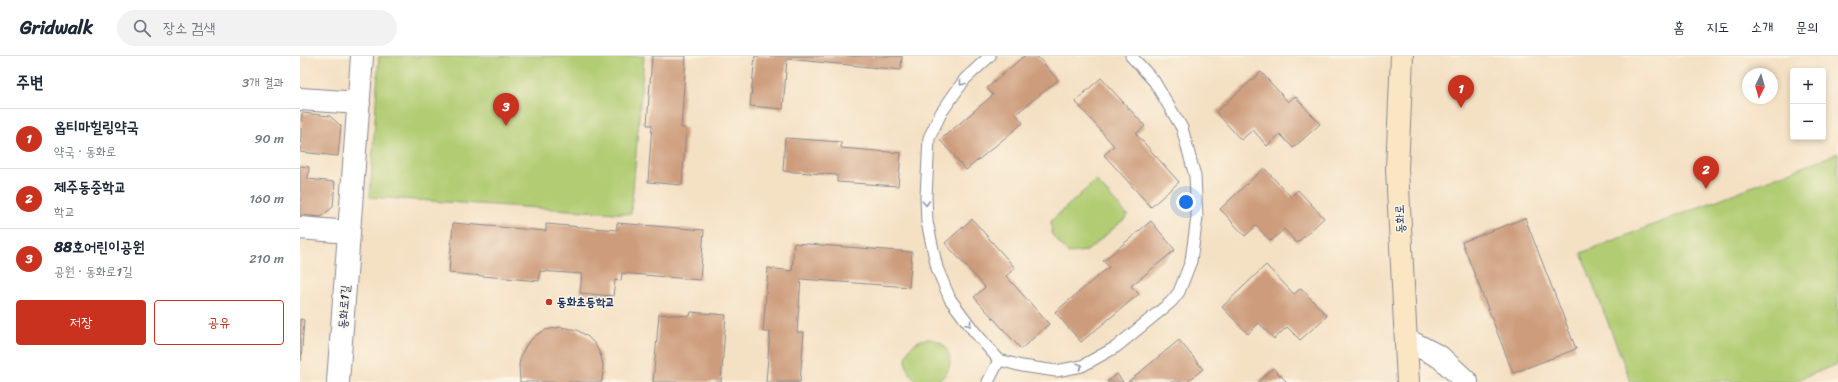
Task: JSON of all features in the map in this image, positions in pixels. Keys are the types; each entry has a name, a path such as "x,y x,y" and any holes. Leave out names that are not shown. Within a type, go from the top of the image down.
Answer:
{"street":[{"name":"동화로1길","path":"338,382 362,56"},
{"name":"동화로","path":"1402,56 1397,168 1408,382"},
{"path":"300,98 359,103"},
{"path":"300,228 349,232"},
{"path":"1406,340 1440,357 1467,382"}],"lane":[{"path":"990,56 965,79 941,113 929,138 926,197 927,222 937,268 950,299 974,331 999,360 1022,366 1056,371 1082,366 1116,347 1170,302 1178,292 1191,261 1197,217 1195,176 1182,128 1154,81 1131,56"},
{"path":"988,382 999,360"}],"green space":[{"path":"379,56 644,56 631,214 370,197"},
{"path":"1838,153 1838,364 1792,382 1631,382 1581,253"},
{"path":"1096,180 1128,216 1087,251 1068,253 1052,235 1051,221"},
{"path":"924,339 932,339 937,340 944,345 949,352 949,370 944,377 937,382 924,383 916,380 909,373 906,365 906,357 909,349 916,342"}],"building":[{"path":"652,56 686,56 681,128 686,128 682,185 648,182 652,125 647,125"},
{"path":"755,56 902,56 901,70 787,59 783,109 750,106"},
{"path":"1024,56 1037,56 1058,80 1016,114 1023,123 966,170 940,140 993,95 987,88"},
{"path":"1261,72 1288,102 1295,96 1320,124 1293,148 1280,134 1267,146 1253,130 1241,140 1216,112"},
{"path":"1101,78 1145,126 1136,134 1179,182 1151,207 1104,155 1114,146 1075,101"},
{"path":"302,113 330,116 341,126 338,156 300,152"},
{"path":"785,138 841,142 841,148 901,153 898,186 837,182 837,175 783,171"},
{"path":"300,166 309,167 308,179 335,182 333,207 321,217 300,215"},
{"path":"1264,168 1291,197 1298,190 1324,218 1297,243 1284,229 1271,241 1256,226 1245,236 1220,209"},
{"path":"1525,218 1576,349 1513,373 1462,242"},
{"path":"972,219 1015,268 1006,276 1049,324 1021,349 974,297 985,287 945,243"},
{"path":"1151,221 1175,250 1131,286 1139,294 1081,342 1055,312 1109,267 1103,261"},
{"path":"453,223 546,231 546,224 617,230 617,223 704,230 700,280 622,273 621,281 615,280 613,296 580,293 582,274 540,271 539,281 449,273"},
{"path":"794,243 912,252 909,287 801,279 797,332 804,332 800,382 766,382 770,332 763,332 768,268 792,271"},
{"path":"1266,265 1294,294 1301,288 1327,316 1300,340 1287,327 1274,339 1259,323 1248,334 1222,307"},
{"path":"691,312 726,315 721,382 653,382 659,314 690,316"},
{"path":"300,319 304,320 301,361 300,361"},
{"path":"561,327 577,330 587,336 595,344 603,364 602,382 520,382 519,364 522,353 527,344 535,336 545,330"},
{"path":"1179,340 1203,369 1187,382 1128,382"},
{"path":"1273,368 1287,382 1258,382"},
{"path":"1117,374 1123,382 1107,382"}],"place":[{"name":"옵티마힐링약국","path":"1461,108"},
{"name":"88호어린이공원","path":"506,126"},
{"name":"제주동중학교","path":"1706,189"},
{"name":"동화초등학교","path":"549,302"}]}
